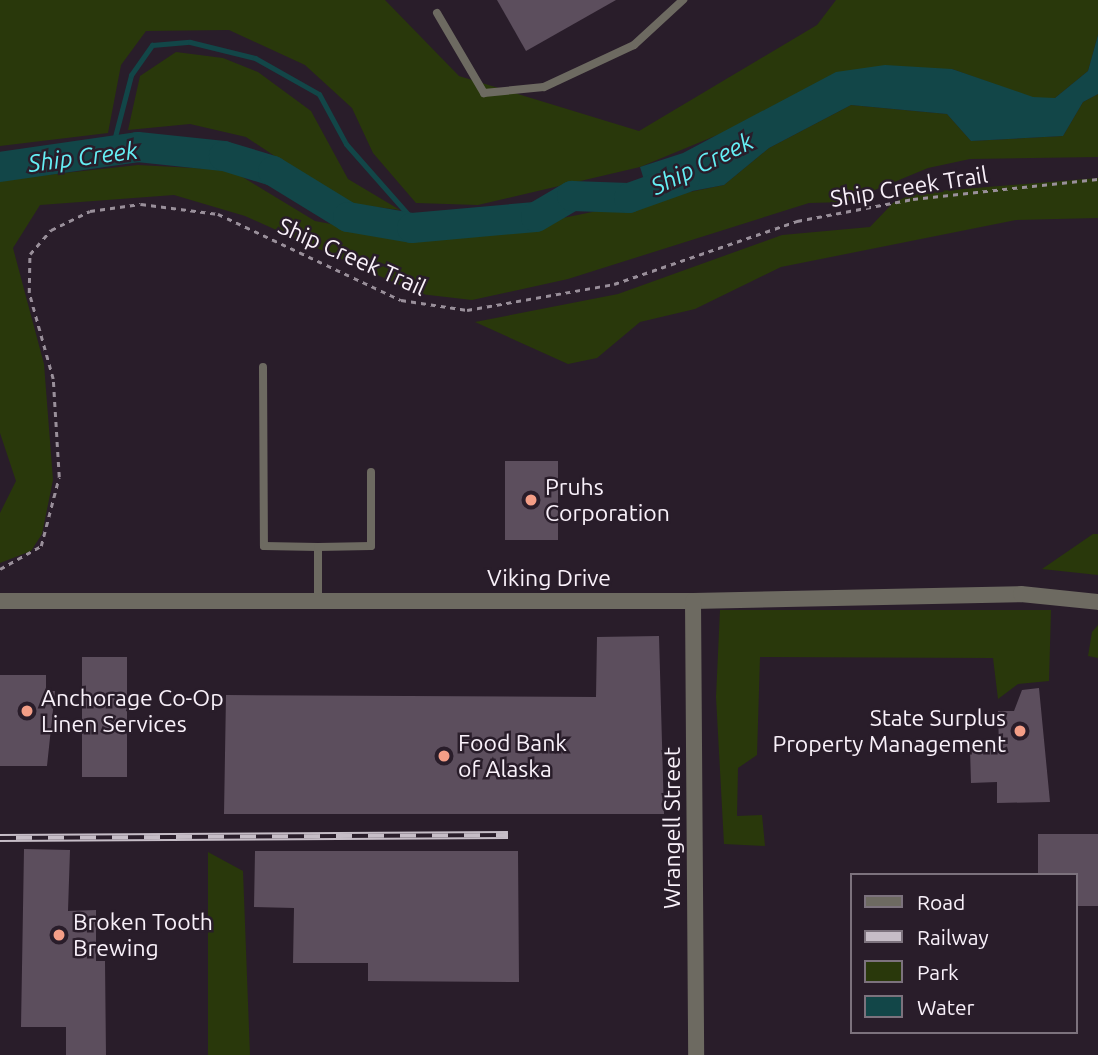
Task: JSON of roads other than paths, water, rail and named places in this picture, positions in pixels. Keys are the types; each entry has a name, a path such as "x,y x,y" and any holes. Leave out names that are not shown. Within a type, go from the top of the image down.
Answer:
{"street":[{"name":"Viking Drive","path":"0,601 693,601 1021,594 1098,602"},
{"name":"Wrangell Street","path":"693,601 696,1055"}],"lane":[{"path":"437,13 484,93 544,87 612,56 634,45 683,0"},
{"path":"264,367 264,545 371,545 371,472"},
{"path":"318,547 318,601"}],"water":[{"path":"1098,35 1098,94 1083,102 1063,136 971,141 947,114 851,105 769,148 724,185 650,199 640,167 683,153 836,72 885,65 952,69 1033,97 1055,98 1088,71"}],"waterway":[{"path":"111,152 131,75 152,45 190,42 255,58 319,94 346,144 420,228"},
{"name":"Ship Creek","path":"0,167 138,147 224,156 273,171 348,217 412,228 536,217 572,196 629,198 685,178"}],"railway":[{"path":"0,838 508,835"}],"place":[{"name":"Pruhs Corporation","path":"531,500"},
{"name":"Anchorage Co-Op Linen Services","path":"27,711"},
{"name":"State Surplus Property Management","path":"1020,731"},
{"name":"Food Bank of Alaska","path":"444,756"},
{"name":"Broken Tooth Brewing","path":"59,935"}]}
